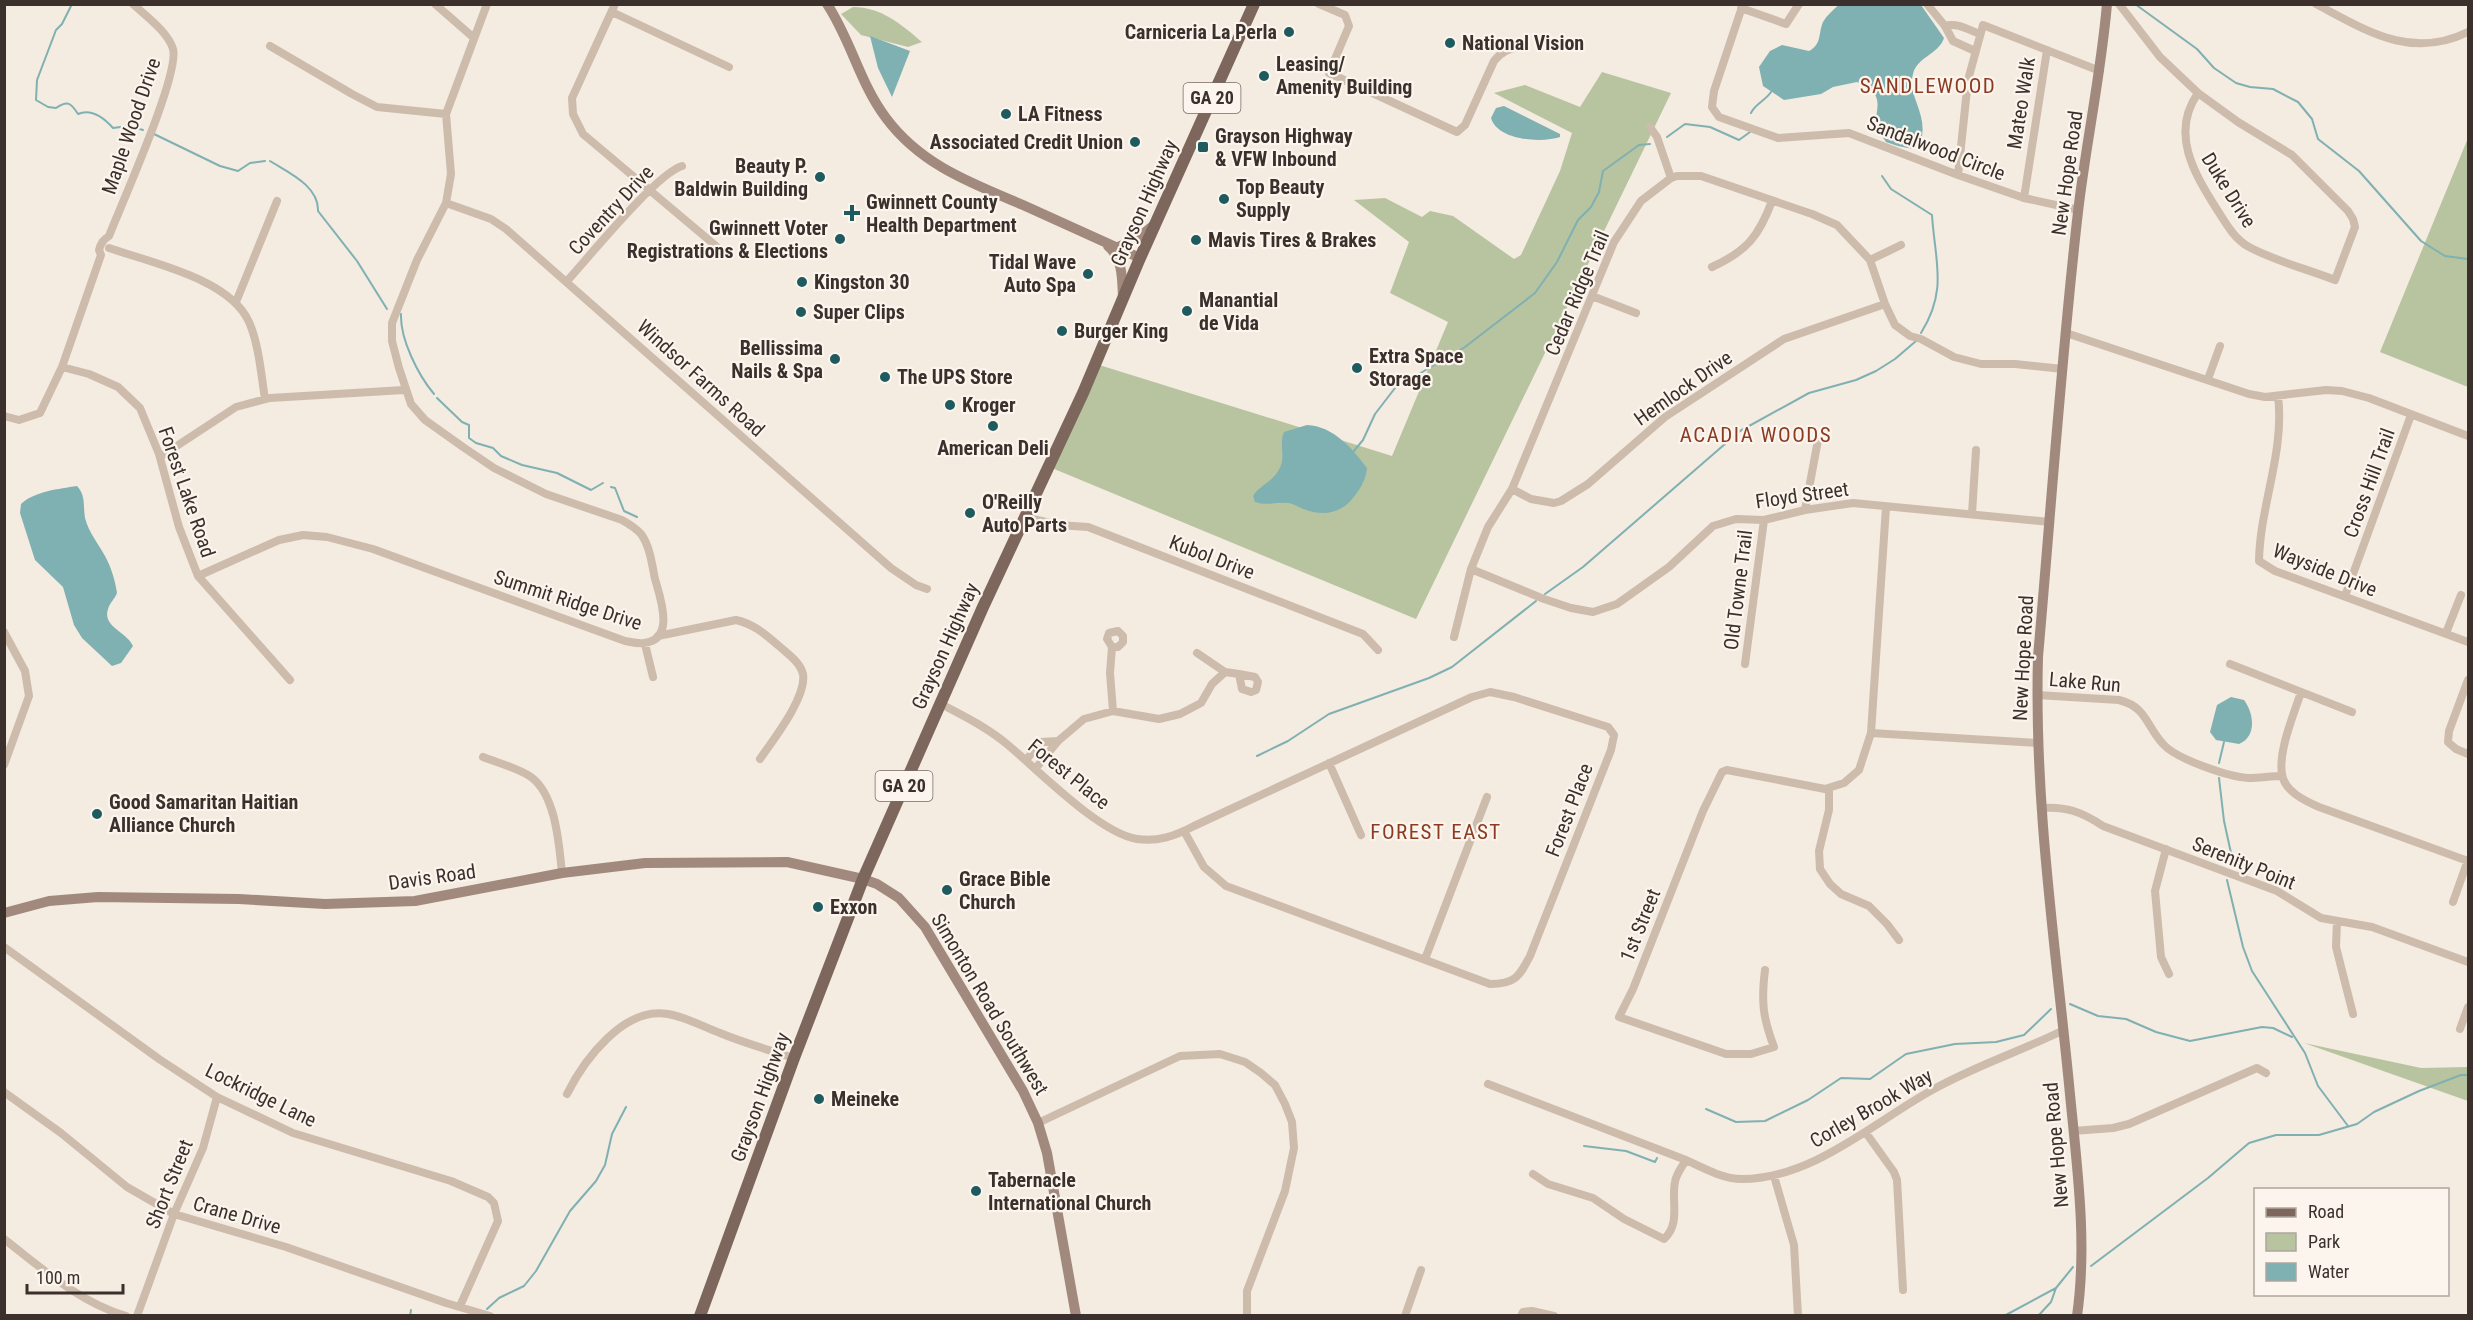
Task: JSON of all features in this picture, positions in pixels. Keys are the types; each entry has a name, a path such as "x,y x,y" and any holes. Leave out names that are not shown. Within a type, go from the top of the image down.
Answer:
{"main road":[{"name":"Grayson Highway","path":"700,1316 794,1058 863,879 1083,393 1140,258 1254,4"}],"street":[{"name":"Maple Wood Drive","path":"101,255 109,248 111,242 109,236 148,141 173,63 174,52 170,42 134,4"},
{"path":"435,4 474,38"},
{"name":"Summit Ridge Drive","path":"198,576 279,540 303,535 327,537 373,549 625,641 645,644 658,636 664,620 661,601 647,545 633,527 622,520 546,494 495,468 425,420 411,404 404,390 392,341 392,323 417,260 446,203 451,174 446,114 487,4"},
{"path":"827,4 847,40 874,100 892,126 910,146 925,158 956,176 1140,258"},
{"path":"1319,4 1345,15 1349,26 1329,74 1457,132 1463,129 1499,54 1521,46"},
{"name":"Sandalwood Circle","path":"1799,4 1786,24 1742,6 1714,91 1712,107 1719,117 1779,138 1850,133 2024,198 2079,210"},
{"path":"1927,4 1945,26 1953,41 1975,51"},
{"name":"New Hope Road","path":"2077,1316 2081,1240 2064,1030 2042,808 2037,743 2037,695 2038,657 2066,333 2079,210 2100,71 2107,4"},
{"path":"2119,4 2160,57 2198,93"},
{"path":"2316,4 2366,30 2404,42 2426,45 2450,41 2469,32"},
{"path":"716,246 583,134 573,114 572,98 614,8 729,67"},
{"path":"1945,26 1958,25 1980,34"},
{"path":"1958,175 1966,96 1983,25 2100,71"},
{"path":"270,45 377,107 446,114"},
{"name":"Mateo Walk","path":"2024,198 2047,50"},
{"name":"Duke Drive","path":"2198,93 2238,122 2292,155 2348,211 2355,226 2335,280 2248,246 2232,231 2199,180 2186,152 2187,119 2192,101 2198,93"},
{"path":"1650,127 1657,137 1671,178 1701,176 1812,214 1837,225 1870,260 1895,325 1910,336 1921,339 1954,357 1981,364 2015,364 2063,369"},
{"name":"Coventry Drive","path":"567,281 651,189 672,169 682,166"},
{"name":"Cedar Ridge Trail","path":"1454,637 1472,569 1488,527 1512,489 1614,242 1635,209 1648,195 1671,178"},
{"path":"236,302 277,201"},
{"path":"1712,267 1737,254 1753,239 1763,225 1772,201"},
{"name":"Windsor Farms Road","path":"446,203 490,219 522,242 891,568 916,585 927,589"},
{"path":"1118,248 1138,238 1157,222"},
{"name":"Maple Wood Drive","path":"4,416 20,420 40,412 62,367 101,255 99,250 103,239 109,236"},
{"path":"1101,240 1115,252 1119,260 1123,297"},
{"path":"1870,260 1901,244"},
{"path":"109,248 209,283 236,302 250,325 265,399"},
{"path":"1592,296 1636,314"},
{"name":"Hemlock Drive","path":"1512,489 1531,500 1554,503 1561,501 1588,484 1665,417 1784,339 1885,304"},
{"path":"2066,333 2249,394 2278,396 2326,390 2342,391 2369,398 2469,436"},
{"path":"2208,379 2220,346"},
{"name":"Forest Lake Road","path":"62,367 88,374 118,387 140,408 160,457 179,527 198,576 290,680"},
{"path":"160,457 236,407 265,399 404,390"},
{"name":"Wayside Drive","path":"2278,396 2280,434 2265,512 2259,561 2275,571 2469,642"},
{"name":"Cross Hill Trail","path":"2345,596 2411,415"},
{"path":"1805,510 1818,440"},
{"path":"1972,514 1976,450"},
{"name":"Floyd Street","path":"1472,569 1571,608 1593,612 1621,601 1669,567 1713,526 1736,519 1764,520 1805,510 1853,503 2050,522"},
{"path":"1886,507 1871,734 1859,770 1844,783 1828,789 1829,810 1819,851 1820,869 1830,884 1841,894 1869,906 1899,940"},
{"name":"Kubol Drive","path":"1025,517 1048,523 1088,527 1363,634 1378,650"},
{"name":"Old Towne Trail","path":"1745,664 1764,520"},
{"path":"2446,633 2461,595"},
{"path":"658,636 736,620 748,622 799,665 803,673 799,695 784,724 760,759"},
{"path":"4,632 25,671 29,696 4,765"},
{"path":"645,644 653,677"},
{"path":"1112,647 1110,673 1113,711"},
{"path":"1197,653 1225,672 1239,674"},
{"path":"2230,664 2352,712"},
{"path":"1036,768 1058,741 1084,719 1113,711 1159,719 1180,714 1201,703 1212,684 1225,672"},
{"path":"2469,680 2449,731 2448,742 2456,749 2469,754"},
{"name":"Forest Place","path":"941,704 983,727 1099,821 1135,839 1159,840 1184,831 1472,697 1490,692 1514,697 1608,727 1614,735 1602,772 1530,956 1520,975 1506,984 1490,984 1226,886 1204,867 1184,831"},
{"path":"2301,692 2282,758 2282,776 2297,796 2308,802 2468,861 2453,902"},
{"name":"Lake Run","path":"2037,695 2119,700 2131,703 2140,710 2165,747 2178,755 2236,776 2249,778 2282,776"},
{"path":"1871,734 2037,743"},
{"path":"1026,760 1041,742 1058,741"},
{"path":"483,757 530,776 541,787 556,823 562,873"},
{"path":"1329,763 1361,835"},
{"name":"1st Street","path":"1765,970 1761,999 1764,1021 1774,1047 1751,1054 1726,1054 1619,1017 1633,988 1703,811 1722,772 1727,770 1828,789"},
{"path":"1425,959 1487,797"},
{"name":"Serenity Point","path":"2042,808 2063,807 2078,811 2103,826 2277,891 2321,918 2372,927 2469,962"},
{"path":"2166,849 2155,891 2161,957 2169,974"},
{"name":"Davis Road","path":"4,912 49,901 98,897 239,899 325,904 415,901 562,873 645,862 787,862 863,879"},
{"name":"Simonton Road Southwest","path":"863,879 877,884 898,898 925,927 1014,1074 1038,1123 1048,1161 1076,1316"},
{"path":"2337,921 2336,947 2353,1014"},
{"name":"Lockridge Lane","path":"4,947 159,1059 217,1097 293,1133 451,1180 488,1197 494,1203 498,1221 460,1306"},
{"path":"2460,1029 2469,1007"},
{"path":"567,1094 597,1046 634,1019 657,1013 669,1014 739,1041 794,1058"},
{"name":"Corley Brook Way","path":"1488,1084 1686,1160 1711,1172 1740,1179 1774,1176 1809,1162 1866,1133 1937,1087 2064,1030"},
{"path":"1038,1123 1180,1056 1220,1054 1245,1062 1261,1072 1275,1085 1288,1111 1292,1122 1294,1148 1285,1191 1247,1291 1247,1314"},
{"path":"2073,1131 2113,1128 2130,1124 2257,1068 2266,1073"},
{"name":"Crane Drive","path":"4,1092 61,1133 127,1187 174,1214 286,1247 490,1316"},
{"name":"Short Street","path":"137,1316 174,1214 203,1148 217,1097"},
{"path":"1866,1133 1894,1172 1897,1180 1903,1290"},
{"path":"1533,1174 1548,1184 1593,1198 1624,1219 1664,1239 1671,1233 1674,1217 1674,1182 1686,1160"},
{"path":"1774,1176 1794,1245 1798,1316"},
{"path":"4,1239 75,1293 105,1309 126,1316"},
{"path":"1405,1316 1421,1270"},
{"path":"1521,1316 1523,1312 1532,1311 1554,1316"}],"green space":[{"path":"853,7 882,13 922,42 908,47 861,35 841,14"},
{"path":"1602,72 1671,93 1416,619 1047,466 1096,364 1392,456 1448,322 1390,293 1409,242 1354,200 1385,198 1422,217 1430,211 1453,216 1514,259 1521,255 1560,171 1572,133 1494,93 1525,85 1580,107"},
{"path":"2468,138 2468,387 2380,352"},
{"path":"2304,1043 2421,1068 2468,1067 2468,1101"}],"water":[{"path":"1840,4 1921,5 1944,38 1938,48 1919,63 1913,74 1913,91 1923,127 1918,148 1906,148 1886,142 1875,126 1878,106 1876,95 1857,82 1833,87 1821,94 1784,100 1763,86 1759,67 1770,51 1782,45 1809,51 1818,42 1823,22"},
{"path":"870,36 910,51 892,97 878,68"},
{"path":"1504,106 1560,134 1560,137 1532,140 1502,132 1491,118 1496,108"},
{"path":"1307,425 1325,429 1341,439 1361,460 1367,468 1365,479 1358,491 1346,505 1327,513 1313,512 1288,503 1255,502 1253,496 1275,475 1281,465 1284,432"},
{"path":"77,486 83,497 85,518 107,560 115,583 117,593 110,604 107,615 112,625 133,646 121,663 112,666 82,638 74,625 63,587 35,560 20,513 21,504 33,496"},
{"path":"2231,697 2244,700 2252,718 2249,736 2239,744 2216,740 2210,732 2217,705"}],"waterway":[{"path":"72,4 62,24 56,30 37,80 36,100 48,107 56,108 66,103 69,104 78,114 93,113 113,128 128,126 143,130"},
{"path":"2135,4 2197,49 2214,68 2236,83 2273,89 2298,102 2312,119 2318,139 2359,171 2421,241 2445,256 2468,259"},
{"path":"1751,113 1771,92"},
{"path":"1667,137 1685,124 1710,127 1739,140 1750,132"},
{"path":"154,134 220,166 238,171 250,163 265,161"},
{"path":"1353,452 1363,440 1375,414 1395,388 1465,347 1535,293 1557,262 1578,220 1591,207 1599,192 1603,171 1639,145 1650,144"},
{"path":"270,161 302,181 314,194 318,211 357,261 387,309"},
{"path":"1882,176 1891,189 1932,215 1938,276 1937,289 1935,303 1921,333"},
{"path":"401,314 403,334 411,356 434,394"},
{"path":"1545,594 1583,567 1740,431 1809,393 1856,380 1876,371 1916,341"},
{"path":"437,398 462,422 469,425 469,438 476,443 493,448 501,456 522,465 557,473 591,490 603,483"},
{"path":"611,487 615,488 624,511 637,517"},
{"path":"1257,756 1288,741 1329,714 1429,678 1452,667 1536,601"},
{"path":"2219,763 2224,742"},
{"path":"2219,778 2224,821 2231,853 2229,864"},
{"path":"2227,880 2243,947 2252,971 2305,1053 2318,1086 2348,1126"},
{"path":"2070,1004 2098,1016 2126,1019 2156,1032 2190,1041 2262,1027 2273,1028 2292,1037"},
{"path":"1706,1109 1736,1122 1765,1121 1808,1100 1841,1078 1870,1079 1906,1054 1955,1044 1996,1042 2024,1035 2051,1009"},
{"path":"2091,1266 2208,1178 2249,1143 2276,1135 2319,1135 2357,1124 2374,1112 2419,1091 2461,1075 2468,1075"},
{"path":"487,1309 499,1298 524,1286 536,1271 570,1211 596,1181 605,1165 612,1134 626,1107"},
{"path":"1584,1146 1626,1151 1655,1162 1657,1158"},
{"path":"2004,1316 2056,1288 2073,1267"},
{"path":"2038,1316 2051,1302 2056,1288"},
{"path":"410,1316 411,1310"}],"place":[{"name":"Carniceria La Perla","path":"1289,32"},
{"name":"National Vision","path":"1450,43"},
{"name":"Leasing/ Amenity Building","path":"1264,76"},
{"name":"LA Fitness","path":"1006,114"},
{"name":"Associated Credit Union","path":"1135,142"},
{"name":"Grayson Highway & VFW Inbound","path":"1203,147"},
{"name":"Beauty P. Baldwin Building","path":"820,177"},
{"name":"Top Beauty Supply","path":"1224,199"},
{"name":"Gwinnett County Health Department","path":"852,213"},
{"name":"Gwinnett Voter Registrations & Elections","path":"840,239"},
{"name":"Mavis Tires & Brakes","path":"1196,240"},
{"name":"Tidal Wave Auto Spa","path":"1088,274"},
{"name":"Kingston 30","path":"802,282"},
{"name":"Manantial de Vida","path":"1187,311"},
{"name":"Super Clips","path":"801,312"},
{"name":"Burger King","path":"1062,331"},
{"name":"Bellissima Nails & Spa","path":"835,359"},
{"name":"Extra Space Storage","path":"1357,368"},
{"name":"The UPS Store","path":"885,377"},
{"name":"Kroger","path":"950,405"},
{"name":"American Deli","path":"993,426"},
{"name":"O'Reilly Auto Parts","path":"970,513"},
{"name":"Good Samaritan Haitian Alliance Church","path":"97,814"},
{"name":"Grace Bible Church","path":"947,890"},
{"name":"Exxon","path":"818,907"},
{"name":"Meineke","path":"819,1099"},
{"name":"Tabernacle International Church","path":"976,1191"}],"district":[{"name":"SANDLEWOOD","path":"1928,86"},
{"name":"ACADIA WOODS","path":"1756,435"},
{"name":"FOREST EAST","path":"1436,832"}]}
